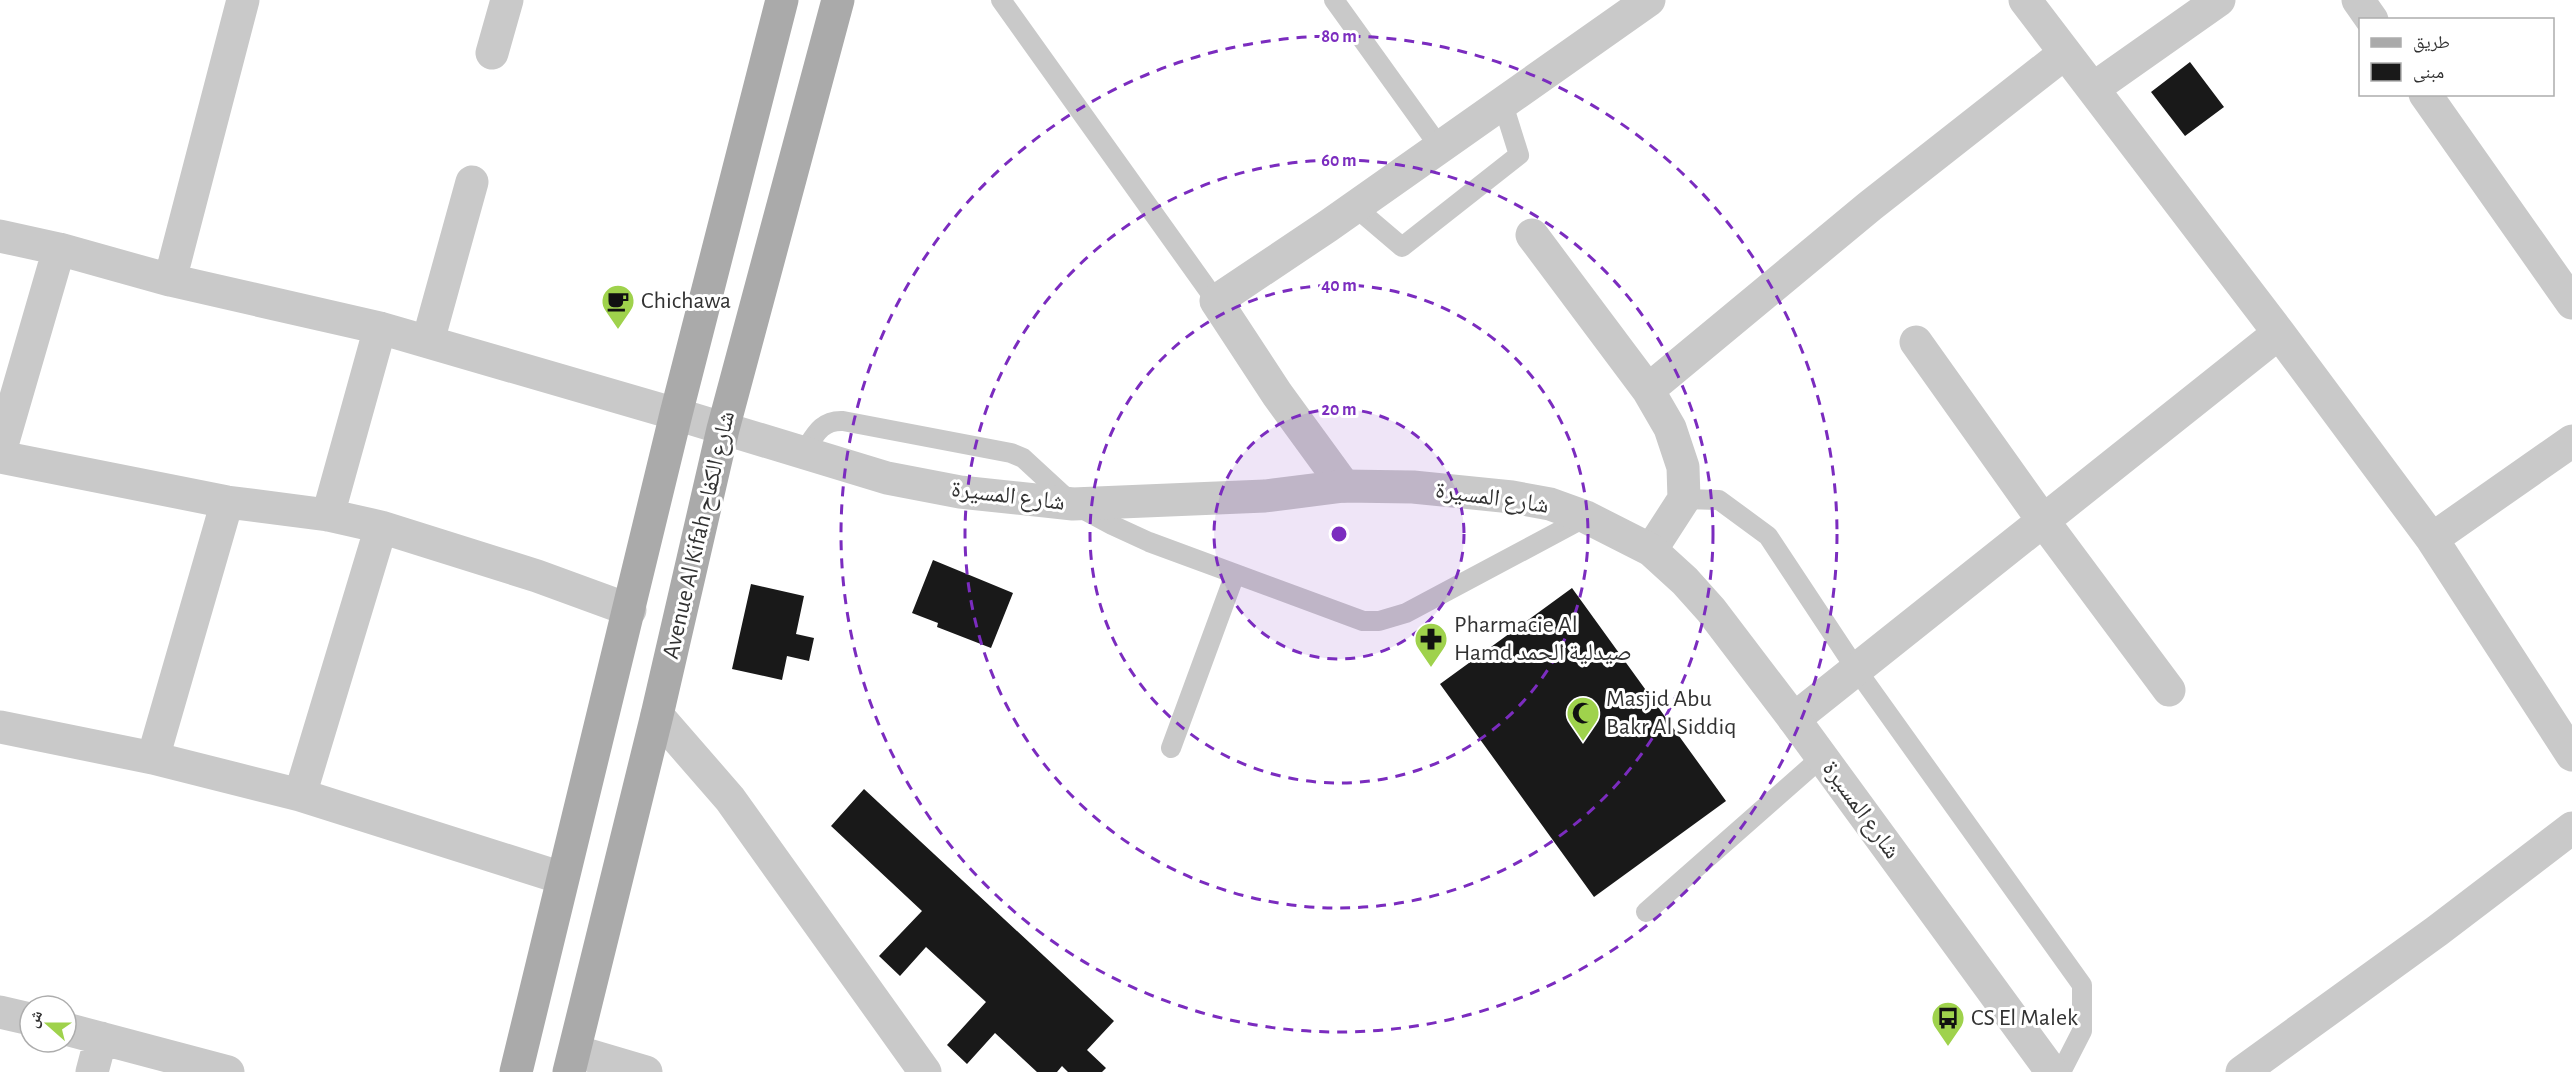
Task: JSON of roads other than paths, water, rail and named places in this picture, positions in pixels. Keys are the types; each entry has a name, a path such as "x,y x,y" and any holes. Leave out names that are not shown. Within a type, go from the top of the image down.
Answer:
{"main road":[{"name":"Avenue Al Kifah شارع الكفاح","path":"516,1072 676,414 782,0"},
{"name":"Avenue Al Kifah شارع الكفاح","path":"572,1062 657,715 723,429 838,0"}],"street":[{"path":"170,280 243,0"},
{"path":"492,53 507,0"},
{"path":"1344,486 1277,394 1216,301 1355,207 1438,146 1649,0"},
{"path":"2025,0 2094,88 2432,539 2572,755"},
{"path":"2094,88 2218,0"},
{"path":"2358,0 2371,18"},
{"path":"1648,390 1870,206 2065,53"},
{"path":"2426,96 2572,303"},
{"path":"428,341 472,182"},
{"path":"1532,235 1648,390 1670,429 1683,467 1684,499 1651,550"},
{"name":"شارع المسيرة","path":"0,236 59,249 170,280 380,328 886,478 960,492 1073,504 1265,496 1344,486 1413,487 1512,497 1550,504 1586,517 1651,550 1685,580 1711,610 1794,719 2052,1072"},
{"path":"0,452 59,249"},
{"path":"328,515 380,328"},
{"path":"1794,719 2279,333"},
{"path":"1916,342 2044,522 2169,690"},
{"path":"2432,539 2572,441"},
{"path":"0,457 227,502 328,515 381,527 537,576 630,610"},
{"path":"153,758 227,502"},
{"path":"300,795 381,527"},
{"path":"657,715 730,799 925,1072"},
{"path":"0,727 153,758 300,795 562,878"},
{"path":"2242,1072 2437,931 2572,828"},
{"path":"0,1011 18,1016"},
{"path":"78,1032 228,1072"},
{"path":"92,1072 101,1038"},
{"path":"572,1062 646,1072"}],"lane":[{"path":"1001,0 1216,301"},
{"path":"1335,0 1438,146"},
{"path":"1355,207 1402,247 1520,155 1503,101"},
{"path":"804,452 821,426 832,420 1011,453 1023,458 1073,504 1112,525 1149,542 1363,621 1379,621 1406,613 1586,517"},
{"path":"1684,499 1719,500 1768,536 1856,669 2082,985 2082,1031 2061,1072"},
{"path":"1171,748 1235,574"},
{"path":"1646,912 1822,757"}],"place":[{"name":"Chichawa","path":"618,330"},
{"name":"Pharmacie Al Hamd صيدلية الحمد","path":"1431,668"},
{"name":"Masjid Abu Bakr Al Siddiq","path":"1583,742"},
{"name":"CS El Malek","path":"1948,1047"}]}
